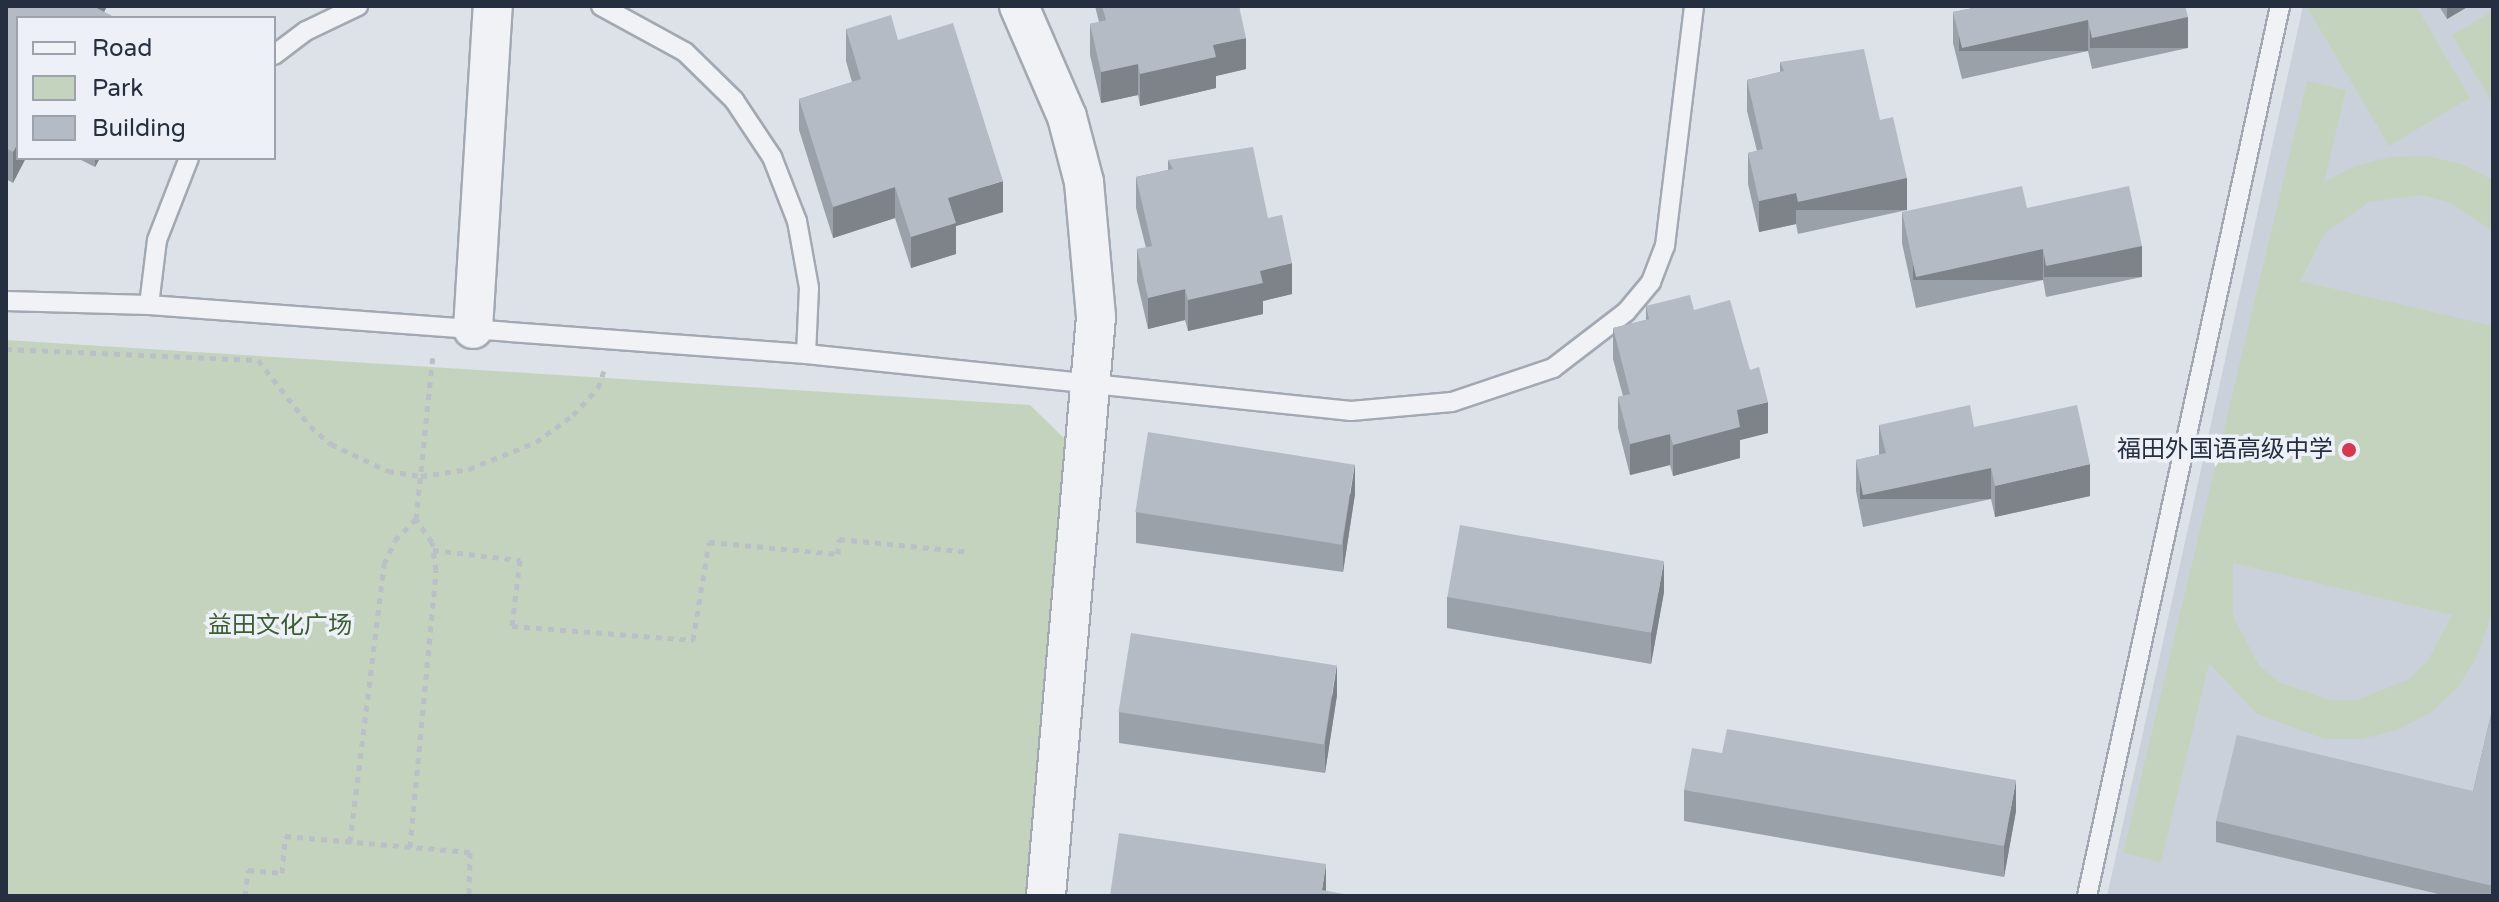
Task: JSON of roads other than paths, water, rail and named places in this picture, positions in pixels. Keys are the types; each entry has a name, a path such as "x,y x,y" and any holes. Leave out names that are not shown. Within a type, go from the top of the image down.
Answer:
{"street":[{"path":"455,328 493,6"},
{"path":"1019,6 1062,104 1084,182 1094,263 1091,384 1046,896"}],"lane":[{"path":"276,54 306,31 358,6"},
{"path":"601,6 685,52 734,100 772,157 799,234 809,288 806,354"},
{"path":"6,301 149,305 806,354 1351,411 1452,402 1553,368 1626,312 1651,282 1665,246 1694,6"},
{"path":"2087,896 2280,6"},
{"path":"149,305 157,240 188,160"}],"place":[{"name":"福田外国语高级中学","path":"2349,450"}],"park label":[{"name":"益田文化广场","path":"280,626"}]}
